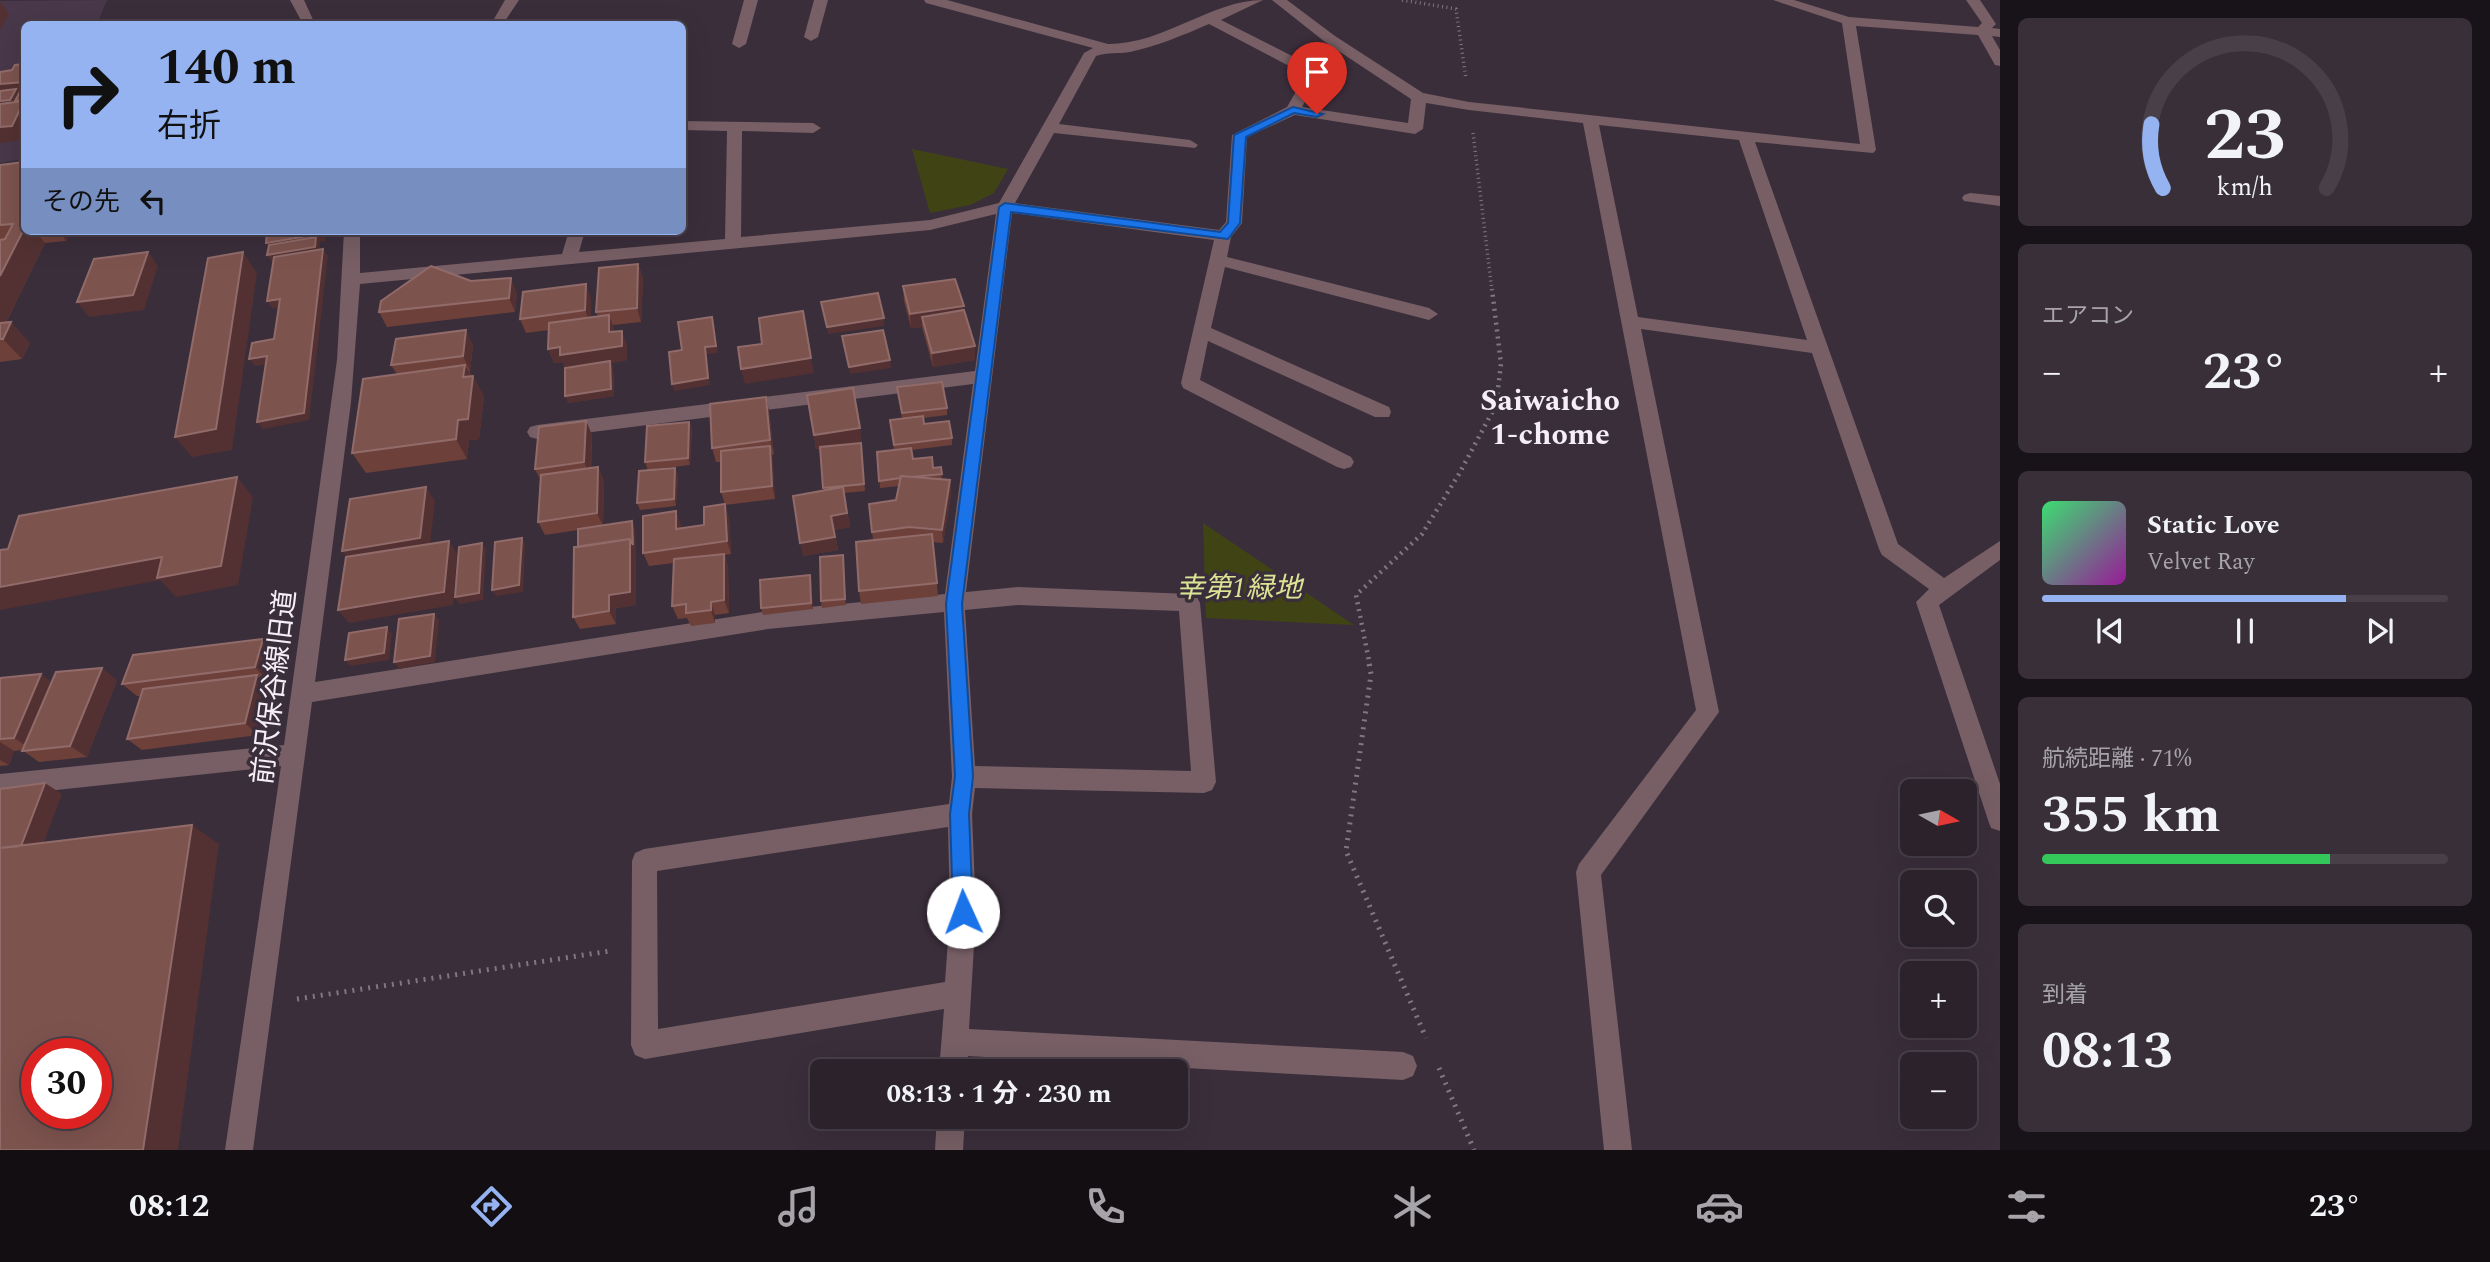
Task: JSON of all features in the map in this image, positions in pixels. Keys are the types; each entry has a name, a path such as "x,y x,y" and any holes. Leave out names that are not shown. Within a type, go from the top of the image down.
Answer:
{"street":[{"path":"297,0 308,21"},
{"path":"499,21 512,0"},
{"path":"739,44 751,0"},
{"path":"811,37 821,0"},
{"path":"931,0 1082,39 1106,48"},
{"path":"1279,0 1330,38 1419,97 1469,106 1868,150 1848,21"},
{"path":"1780,0 1848,21 2000,33"},
{"path":"1973,0 1989,24 1982,31"},
{"path":"954,1059 963,912 960,814 964,776 954,604 1005,207 1091,53 1106,48 1127,48 1211,20 1250,1"},
{"path":"1211,20 1299,65 1308,83 1293,110"},
{"path":"1982,31 2000,62"},
{"path":"1344,462 1190,383 1223,236 1234,223 1240,135 1293,110 1415,129 1419,97"},
{"path":"1590,119 1708,712 1588,872 1618,1150"},
{"path":"686,125 813,128"},
{"path":"733,244 735,127"},
{"path":"1051,128 1190,145"},
{"path":"1745,136 1889,550 1944,589"},
{"path":"1970,198 2000,201"},
{"path":"353,279 930,225 1005,207 1223,236"},
{"name":"前沢保谷線旧道","path":"239,1150 303,694 353,279 352,235"},
{"path":"569,259 576,235"},
{"path":"1219,260 1429,314"},
{"path":"1631,322 1819,348"},
{"path":"1203,331 1382,412"},
{"path":"537,432 983,376"},
{"path":"2000,549 1927,603 2000,820"},
{"path":"303,694 768,620 1018,596 1189,603 1204,782 964,776"},
{"path":"0,785 295,754"},
{"path":"958,993 645,1045 645,861 960,814"},
{"path":"955,1042 1403,1066"},
{"path":"949,1150 950,1129"}],"path":[{"path":"1402,0 1456,9 1501,364 1496,405 1459,474 1422,534 1356,595 1371,674 1346,851 1431,1050"},
{"path":"260,1005 645,946"},
{"path":"1437,1063 1474,1150"}],"shaded area":[{"path":"107,0 98,21 21,21 21,160 0,163 0,1"}],"green space":[{"path":"912,149 1008,169 994,193 970,205 930,213"},
{"name":"幸第1緑地","path":"1203,523 1354,625 1206,618"}],"building":[{"path":"21,64 21,82 0,84 0,72 12,70 15,65"},
{"path":"16,89 10,100 0,101 0,91"},
{"path":"21,90 21,100 15,101"},
{"path":"21,101 12,126 0,127 0,104"},
{"path":"21,162 21,235 0,276 0,240 5,239 13,224 0,225 0,165"},
{"path":"267,235 314,235 266,243"},
{"path":"316,237 315,247 267,255 269,245"},
{"path":"323,249 304,413 257,422 267,356 249,359 252,343 274,339 280,299 267,301 274,257"},
{"path":"148,252 133,295 77,302 94,259"},
{"path":"243,252 216,429 175,437 208,258"},
{"path":"638,264 637,308 596,312 599,268"},
{"path":"431,266 471,281 511,278 509,298 379,312 381,301"},
{"path":"955,279 964,306 910,314 903,286"},
{"path":"586,284 585,310 520,319 523,292"},
{"path":"878,293 884,318 827,327 821,302"},
{"path":"964,310 975,346 932,353 922,317"},
{"path":"803,311 811,358 741,369 738,347 762,344 759,318"},
{"path":"609,315 609,332 622,331 622,346 560,355 560,347 548,349 549,323"},
{"path":"712,317 716,346 705,347 708,378 672,384 669,352 682,350 678,322"},
{"path":"11,322 3,339 0,339 0,323"},
{"path":"466,330 463,356 391,365 396,339"},
{"path":"883,330 890,360 849,367 842,336"},
{"path":"610,361 611,389 565,396 565,368"},
{"path":"465,365 463,377 473,376 468,419 458,420 456,439 352,453 363,379"},
{"path":"942,382 947,408 902,413 897,387"},
{"path":"853,388 860,428 814,435 807,395"},
{"path":"766,397 770,440 712,448 710,404"},
{"path":"923,416 924,424 949,421 952,438 894,445 890,420"},
{"path":"586,421 584,462 535,469 539,427"},
{"path":"689,422 688,458 645,462 647,426"},
{"path":"861,443 864,484 823,488 820,447"},
{"path":"770,446 772,486 721,492 721,451"},
{"path":"911,448 913,459 932,457 933,468 941,467 942,474 901,476 879,481 877,452"},
{"path":"598,467 597,513 538,522 541,475"},
{"path":"675,468 674,499 637,503 639,471"},
{"path":"901,476 950,480 942,530 909,527 872,532 869,504 896,500"},
{"path":"237,477 221,566 157,578 162,557 0,587 0,550 8,549 19,516"},
{"path":"426,487 420,538 342,551 350,499"},
{"path":"843,487 847,513 831,516 835,537 800,543 793,496"},
{"path":"725,504 727,541 643,553 643,516 676,511 676,529 704,525 704,507"},
{"path":"632,521 633,545 630,539 578,547 578,529"},
{"path":"932,534 937,583 859,591 856,542"},
{"path":"522,538 519,585 492,590 495,542"},
{"path":"630,539 630,592 609,595 609,611 573,617 574,547"},
{"path":"449,541 444,592 338,610 346,557"},
{"path":"482,543 479,593 455,597 459,547"},
{"path":"724,554 724,600 711,602 711,610 686,613 686,604 672,606 674,559"},
{"path":"843,555 845,599 821,601 820,557"},
{"path":"810,575 811,603 761,608 760,580"},
{"path":"434,614 430,656 394,662 399,619"},
{"path":"387,627 384,653 345,660 349,633"},
{"path":"263,639 255,667 122,684 133,655"},
{"path":"102,668 70,746 22,751 56,672"},
{"path":"41,674 14,738 0,739 0,678"},
{"path":"257,675 245,723 127,739 143,689"},
{"path":"45,783 21,846 0,848 0,789"},
{"path":"192,825 143,1150 0,1150 0,848"}],"district":[{"name":"Saiwaicho 1-chome","path":"1550,417"}],"route":[{"path":"963,912 960,814 964,776 954,604 1005,207 1223,236 1234,223 1240,135 1293,110 1317,114"}]}
